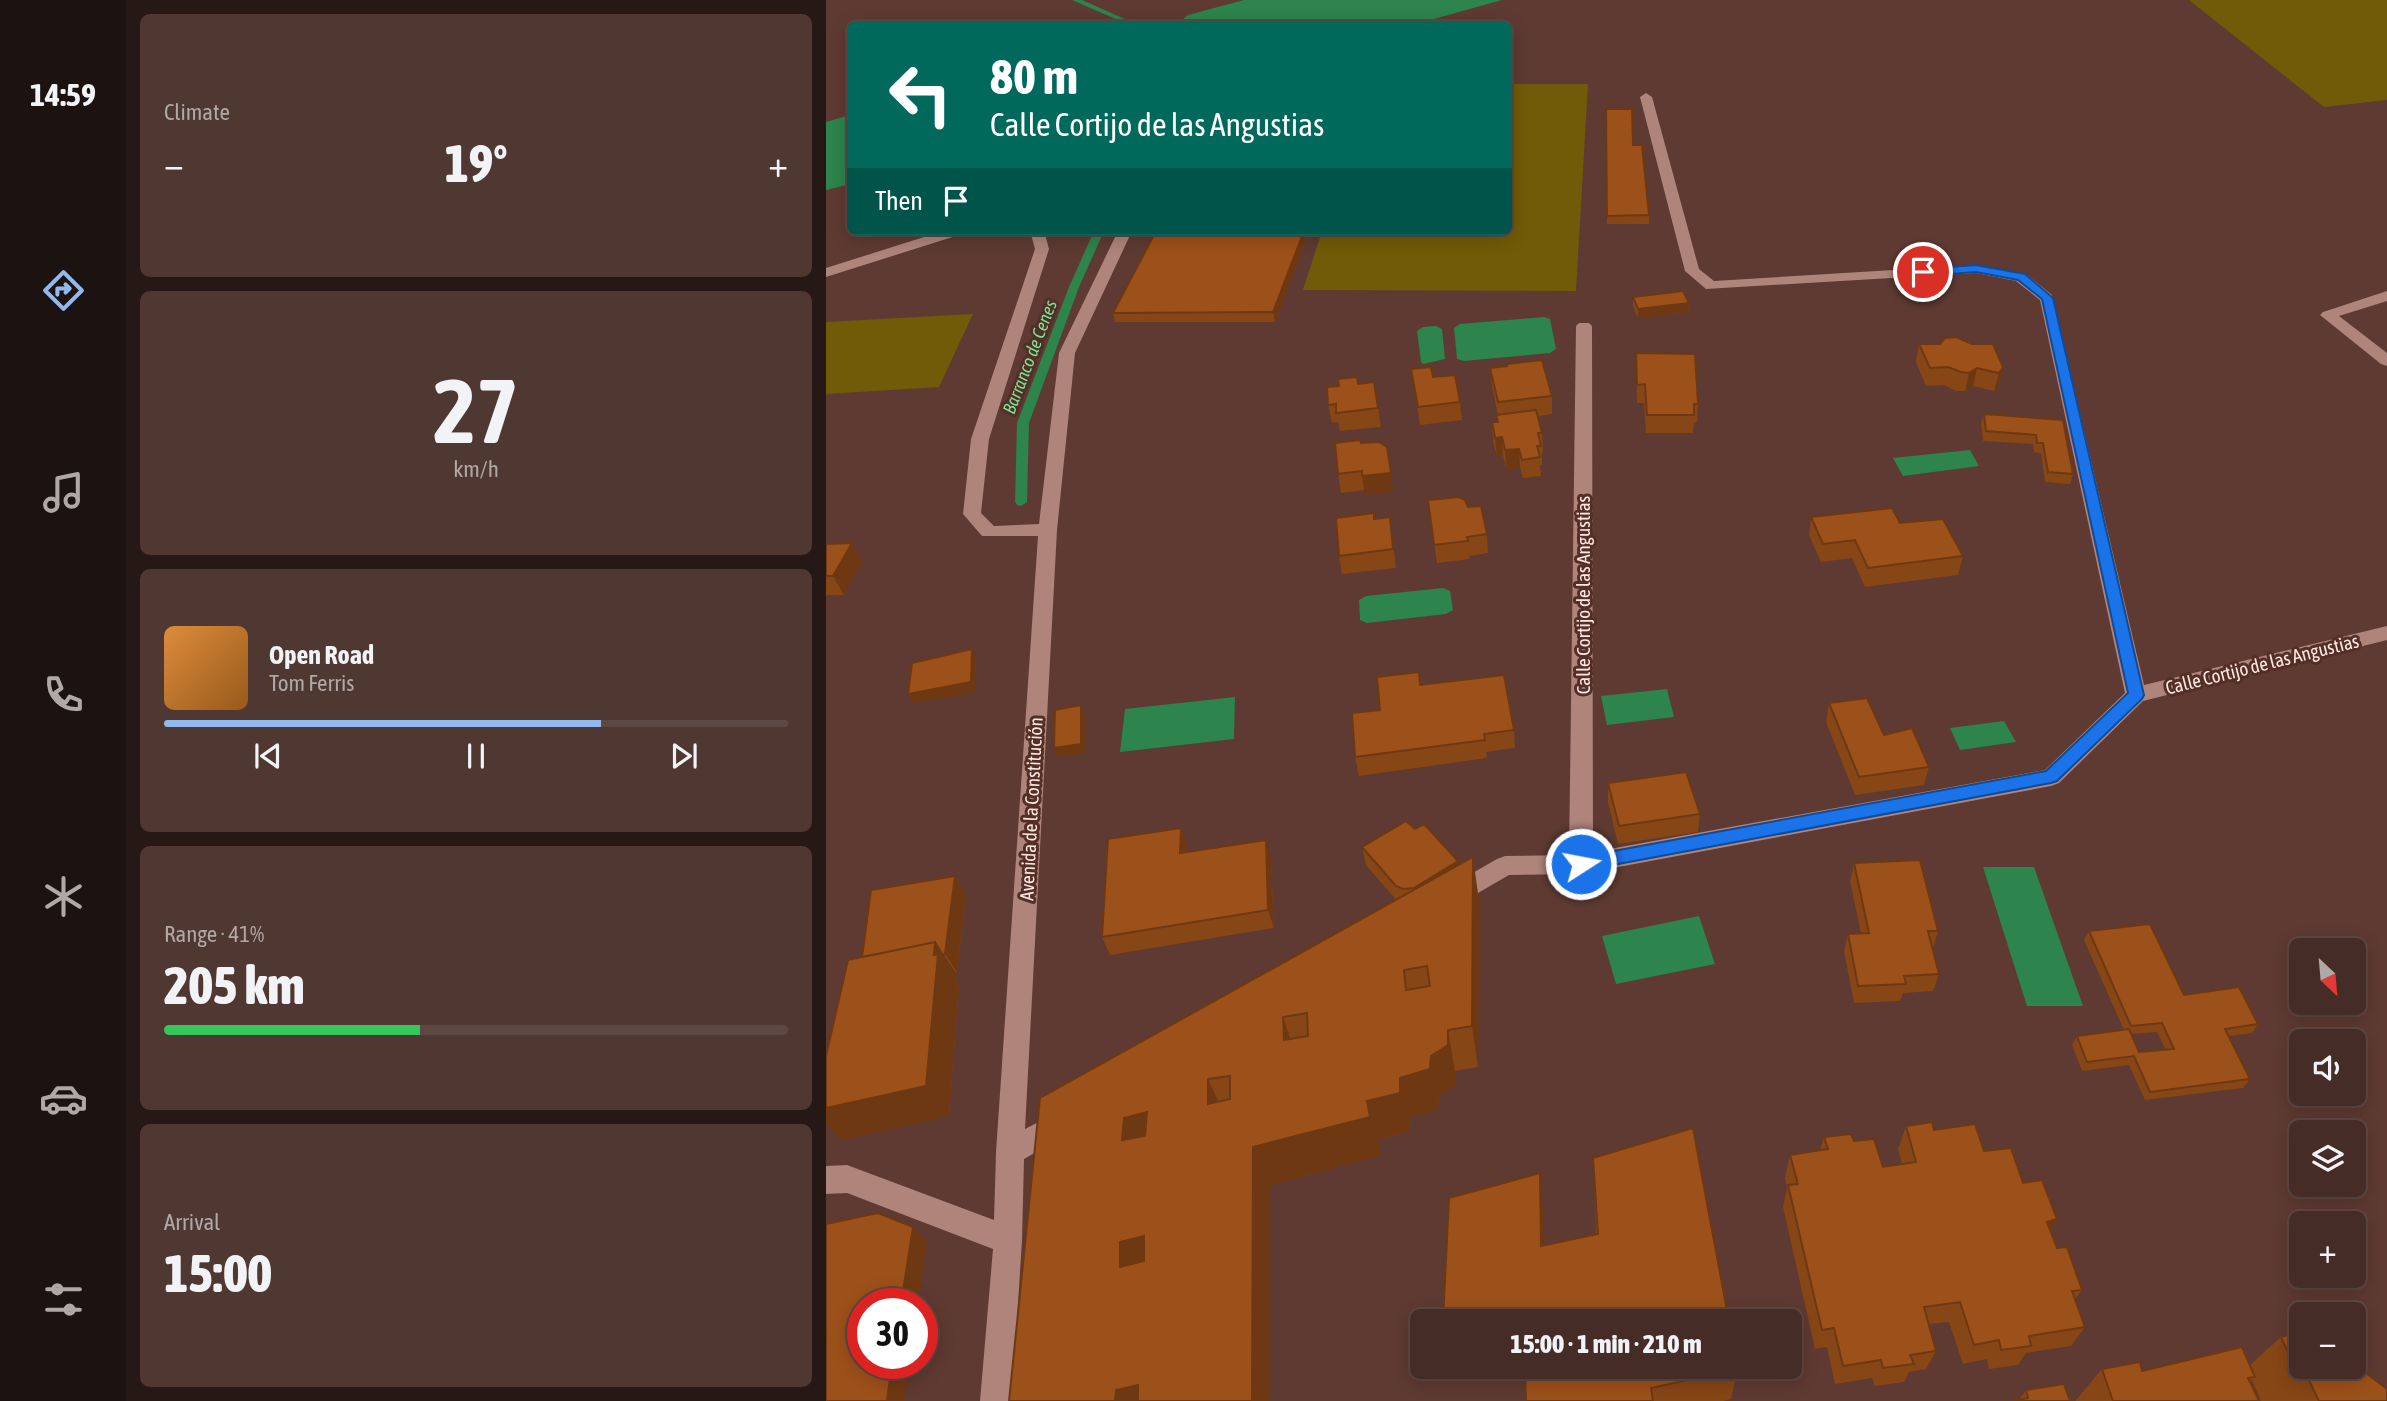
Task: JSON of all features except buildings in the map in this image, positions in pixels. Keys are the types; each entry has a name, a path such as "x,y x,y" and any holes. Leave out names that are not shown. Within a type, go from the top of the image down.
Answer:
{"street":[{"path":"1433,908 1505,866 1581,864 2051,777 2136,695 2047,298 2021,277 1976,269 1712,286 1692,271 1646,97"},
{"path":"826,273 945,235"},
{"path":"1038,235 1042,249 980,439 972,514 989,532 1048,530"},
{"name":"Avenida de la Constitución","path":"996,1401 1008,1240 1010,1152 1048,530 1066,353 1123,235"},
{"path":"2387,296 2328,315 2387,361"},
{"name":"Calle Cortijo de las Angustias","path":"1581,864 1584,326"},
{"name":"Calle Cortijo de las Angustias","path":"2136,695 2387,633"},
{"path":"1010,1152 1082,1110"},
{"path":"826,1180 847,1179 1008,1240"}],"shaded area":[{"path":"1244,0 1502,0 1427,21 1181,21 1188,15"},
{"path":"2189,0 2387,0 2387,100 2324,107"},
{"path":"1512,84 1588,84 1576,291 1303,290 1321,235 1512,235"},
{"path":"847,116 847,185 826,190 826,122"},
{"path":"973,314 939,387 826,394 826,322"},
{"path":"1544,317 1550,319 1556,349 1550,353 1464,361 1457,359 1454,328 1460,324"},
{"path":"1436,326 1442,329 1445,359 1423,364 1417,331 1423,327"},
{"path":"1970,450 1979,466 1903,476 1893,458"},
{"path":"1443,588 1450,591 1453,610 1446,614 1367,623 1360,620 1359,600 1366,596"},
{"path":"1667,689 1674,717 1607,725 1601,696"},
{"path":"1235,697 1234,739 1120,752 1125,709"},
{"path":"2004,721 2016,742 1960,750 1950,728"},
{"path":"1983,867 2034,867 2083,1006 2027,1006"},
{"path":"1699,916 1715,964 1616,984 1602,936"}],"waterway":[{"path":"1076,0 1125,21"},
{"name":"Barranco de Cenes","path":"1021,502 1023,423 1074,287 1097,235"}],"route":[{"path":"1581,864 2051,777 2136,695 2047,298 2021,277 1976,269 1923,272"}]}
